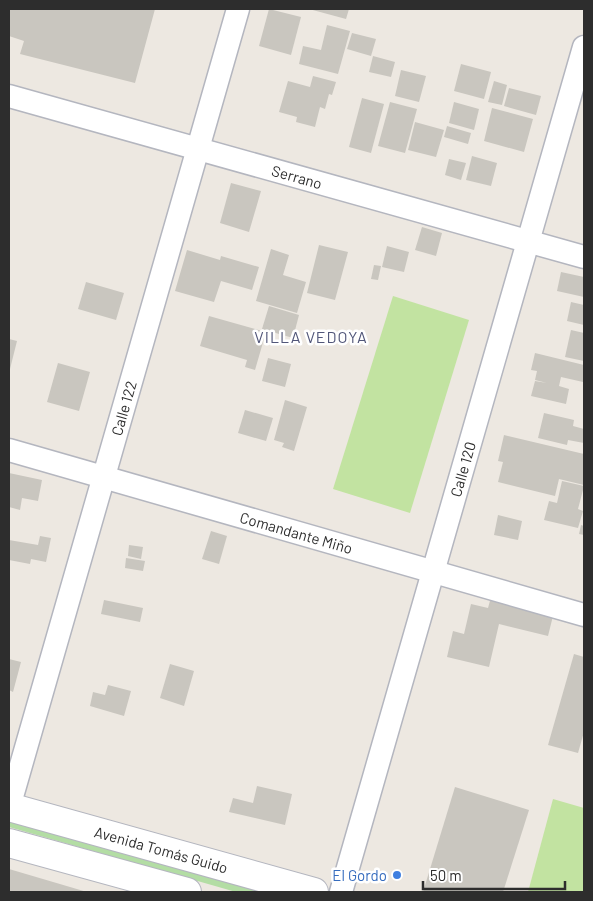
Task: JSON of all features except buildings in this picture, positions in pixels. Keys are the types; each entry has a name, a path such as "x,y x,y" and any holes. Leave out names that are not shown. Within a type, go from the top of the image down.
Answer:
{"main road":[{"name":"Avenida Tomás Guido","path":"9,807 314,892"},
{"path":"9,843 187,892"}],"street":[{"name":"Calle 122","path":"9,807 238,9"},
{"name":"Calle 120","path":"341,892 584,47"},
{"name":"Serrano","path":"9,96 584,256"},
{"name":"Comandante Miño","path":"9,450 584,615"}],"green space":[{"path":"393,296 469,320 410,513 333,489"},
{"path":"553,799 584,808 584,892 528,892"},
{"path":"9,813 288,892 236,892 9,827"}],"place":[{"name":"El Gordo","path":"397,875"}],"district":[{"name":"VILLA VEDOYA","path":"311,336"}]}
